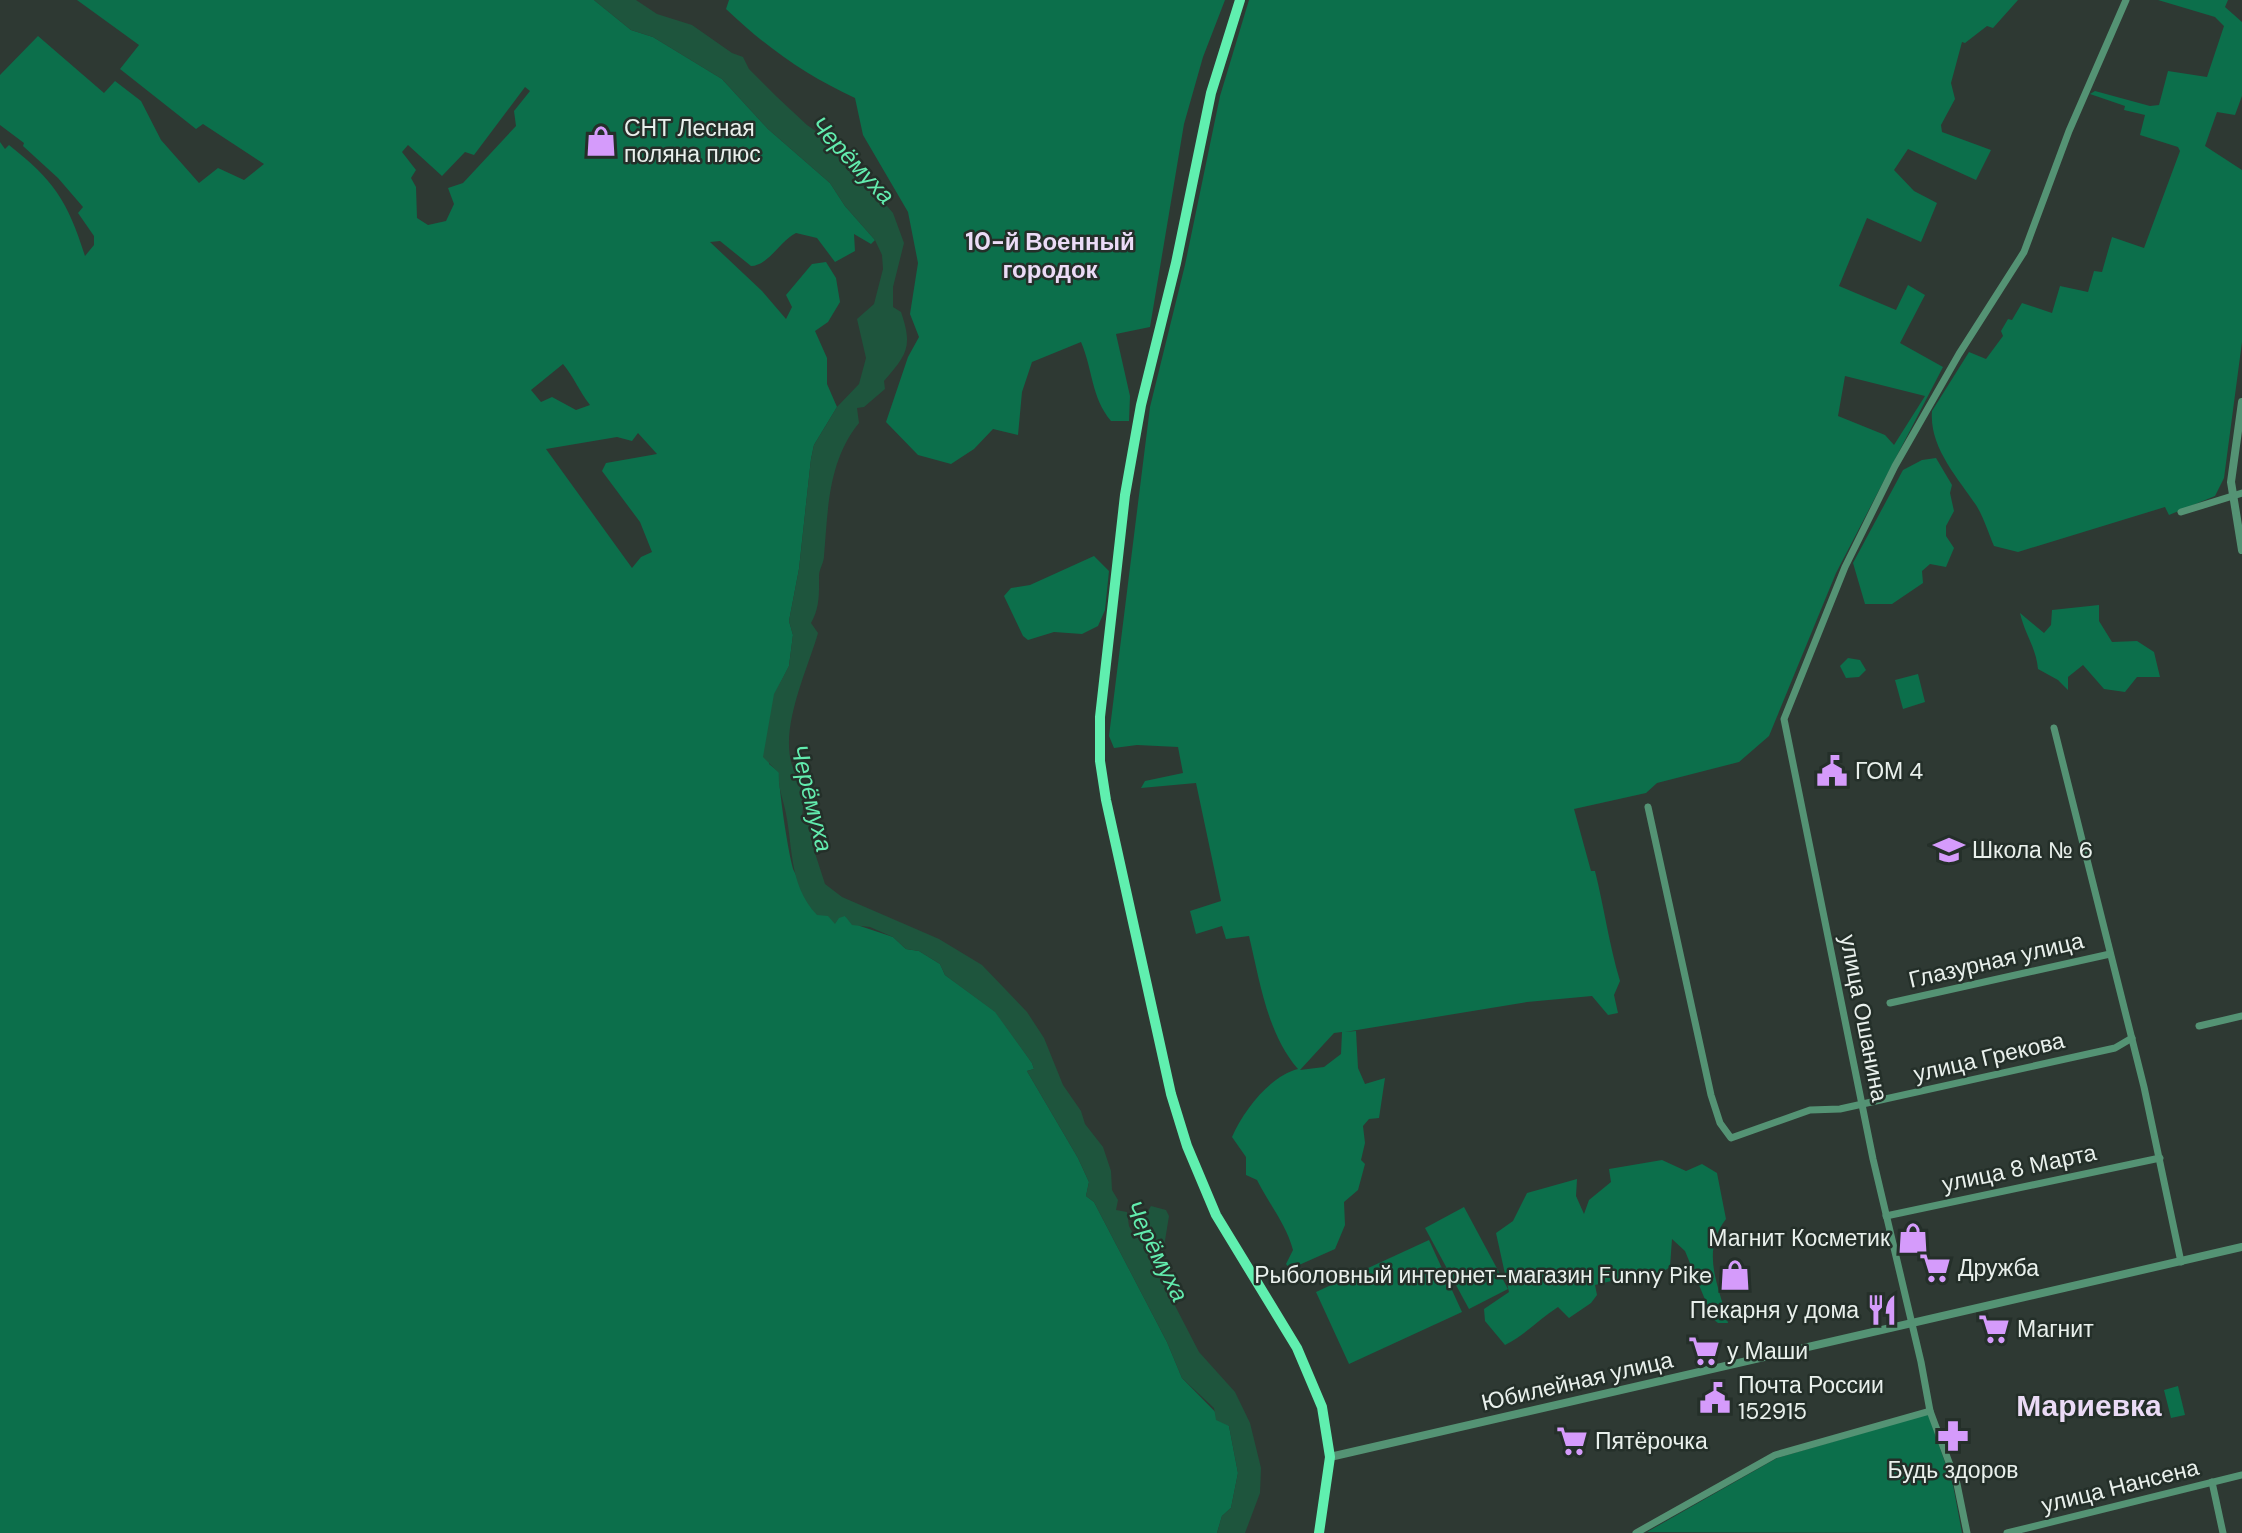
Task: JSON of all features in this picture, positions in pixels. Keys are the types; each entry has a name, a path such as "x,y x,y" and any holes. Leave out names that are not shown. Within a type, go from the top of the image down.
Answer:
{"main road":[{"path":"1240,0 1208,104 1176,263 1141,405 1125,495 1100,718 1100,761 1106,800 1171,1094 1187,1146 1216,1215 1306,1366 1325,1419 1330,1457 1319,1533"}],"street":[{"name":"улица Ошанина","path":"1967,1533 1956,1484 1930,1410 1861,1105 1784,719 1845,567 1895,466 1959,354 2024,252 2069,131 2126,0"},
{"path":"2242,402 2232,496 2242,550"},
{"path":"2181,512 2242,493"},
{"path":"2054,728 2132,1038 2181,1262"},
{"name":"улица Грекова","path":"1648,807 1711,1095 1720,1123 1731,1138 1810,1110 1861,1105 2115,1048 2132,1038"},
{"name":"Глазурная улица","path":"1890,1003 2110,954"},
{"path":"2199,1026 2242,1016"},
{"name":"улица 8 Марта","path":"1886,1216 2160,1158"},
{"name":"Юбилейная улица","path":"1330,1457 2242,1247"},
{"path":"1636,1533 1775,1455 1930,1410"},
{"name":"улица Нансена","path":"2007,1533 2242,1475"},
{"path":"2211,1482 2223,1533"}],"shaded area":[{"path":"77,0 594,0 631,30 653,37 722,79 768,129 830,183 845,206 875,240 871,244 854,234 855,251 835,262 817,238 796,233 763,262 751,266 720,241 710,242 762,291 786,319 792,307 786,295 812,264 826,262 836,278 840,302 828,322 815,331 827,358 827,384 837,407 814,445 811,459 799,569 789,621 793,635 789,666 775,694 769,764 779,772 792,864 801,883 828,916 845,916 860,926 893,937 906,949 919,951 940,964 945,975 996,1012 1032,1063 1034,1069 1027,1071 1078,1158 1089,1182 1086,1196 1094,1202 1167,1342 1182,1378 1229,1426 1238,1473 1231,1508 1222,1516 1217,1533 0,1533 0,142 5,149 9,145 24,157 57,192 72,220 85,256 94,245 94,236 78,213 83,207 58,178 23,146 24,143 0,125 0,75 38,36 104,93 115,81 141,101 161,140 199,183 218,168 244,180 264,164 203,124 196,129 120,69 139,45","holes":["525,87 530,91 514,111 516,126 463,183 448,188 454,204 446,221 428,225 417,218 416,187 411,178 416,170 402,152 408,145 442,176 465,152 474,155","563,364 590,405 576,410 552,397 541,402 531,390","638,433 657,454 606,463 602,471 640,522 652,552 641,557 632,568 546,449 617,437 632,441"]},
{"path":"729,0 1225,0 1203,57 1184,124 1150,327 1116,334 1130,396 1129,421 1111,421 1104,412 1081,342 1032,362 1022,392 1018,435 993,429 974,449 951,464 918,455 886,422 908,357 919,337 910,314 918,263 908,212 863,135 855,98 819,80 771,48 726,9"},
{"path":"1249,0 2018,0 1993,28 1987,26 1965,43 1962,42 1951,83 1955,99 1941,125 1942,132 1991,150 1976,180 1908,149 1894,170 1914,191 1937,203 1921,242 1867,218 1839,286 1896,310 1908,285 1925,295 1900,343 1943,367 1836,573 1769,736 1739,762 1657,783 1646,793 1574,809 1591,871 1595,871 1620,981 1614,995 1618,1013 1608,1015 1592,996 1527,1002 1345,1032 1356,1031 1358,1068 1365,1084 1385,1078 1379,1118 1369,1119 1363,1126 1365,1143 1361,1160 1365,1164 1358,1190 1344,1202 1345,1225 1335,1249 1290,1269 1286,1264 1293,1250 1286,1231 1257,1180 1246,1175 1246,1157 1232,1137 1243,1116 1268,1086 1298,1069 1287,1055 1272,1023 1249,936 1226,939 1222,926 1196,934 1190,911 1221,901 1196,783 1141,788 1145,781 1183,773 1178,747 1137,745 1114,748 1109,736 1150,407 1185,265 1220,96","holes":["1845,376 1925,396 1894,445 1885,435 1838,416","1342,1032 1341,1054 1324,1067 1300,1070 1334,1033"]},
{"path":"2158,0 2228,0 2225,7 2242,22 2242,96 2235,115 2217,112 2205,146 2242,170 2242,342 2224,478 2215,496 2169,515 2165,507 2018,552 1994,546 1979,510 1940,449 1932,424 1932,411 1969,352 1986,359 2003,336 2001,331 2008,319 2012,320 2022,303 2052,313 2060,286 2088,292 2094,271 2102,272 2112,237 2144,248 2180,151 2178,147 2140,135 2145,115 2124,110 2125,106 2090,94 2095,91 2150,106 2159,105 2168,71 2207,77 2224,26 2215,17"},
{"path":"1936,458 1952,485 1950,493 1954,511 1946,526 1946,536 1954,548 1946,567 1930,564 1922,571 1923,583 1892,604 1865,604 1853,563 1903,470 1922,460"},
{"path":"1094,556 1109,571 1105,610 1098,626 1082,634 1054,632 1028,640 1023,636 1004,596 1011,588 1030,585"},
{"path":"2099,605 2099,621 2112,642 2137,641 2154,652 2160,677 2137,677 2125,692 2104,689 2083,665 2068,677 2068,690 2058,680 2038,669 2020,613 2044,633 2051,625 2052,610"},
{"path":"1848,658 1860,660 1866,670 1859,677 1846,678 1840,666"},
{"path":"1918,674 1925,702 1903,709 1895,680"},
{"path":"1662,1160 1686,1171 1702,1164 1717,1173 1726,1219 1718,1232 1713,1257 1728,1323 1718,1323 1713,1319 1685,1251 1672,1239 1670,1267 1658,1275 1652,1271 1595,1285 1597,1295 1591,1303 1569,1318 1558,1307 1505,1345 1485,1321 1484,1309 1509,1292 1496,1233 1513,1221 1527,1193 1577,1179 1576,1196 1584,1214 1589,1200 1611,1182 1609,1169"},
{"path":"1464,1207 1508,1289 1469,1309 1425,1228"},
{"path":"1429,1240 1462,1312 1349,1364 1316,1292"},
{"path":"2178,1386 2185,1415 2171,1418 2164,1390"},
{"path":"1928,1414 1953,1485 1962,1533 1647,1532 1777,1458"}],"water":[{"name":"Черёмуха","path":"594,0 636,0 657,14 692,25 732,53 743,57 749,69 777,97 807,125 833,143 893,213 904,243 893,287 893,307 901,312 905,324 906,350 884,381 885,389 864,407 857,408 859,423 841,453 831,486 824,559 819,573 816,611 811,623 818,633 799,690 790,733 789,753 794,771 805,785 802,818 811,820 814,850 825,884 842,897 939,939 982,965 1027,1012 1044,1038 1063,1085 1081,1111 1085,1124 1103,1147 1111,1171 1112,1190 1118,1200 1116,1210 1127,1212 1129,1226 1134,1235 1151,1206 1166,1210 1169,1216 1162,1259 1157,1263 1156,1269 1199,1352 1235,1392 1250,1423 1261,1468 1260,1493 1245,1533 1217,1533 1222,1516 1231,1508 1238,1473 1229,1426 1216,1420 1214,1408 1182,1378 1167,1342 1094,1202 1086,1196 1089,1182 1078,1158 1027,1071 1034,1069 1032,1063 995,1012 945,975 940,964 919,951 906,949 893,937 870,927 852,925 845,916 839,918 835,924 828,916 817,915 807,903 796,876 779,773 763,757 774,694 789,666 793,635 789,621 799,569 814,445 837,407 859,384 866,358 857,319 874,304 883,269 882,255 875,240 845,206 830,183 768,129 722,79 653,37 631,30"}],"place":[{"name":"СНТ Лесная поляна плюс","path":"601,141"},
{"name":"ГОМ 4","path":"1832,771"},
{"name":"Школа № 6","path":"1949,850"},
{"name":"Магнит Косметик","path":"1913,1238"},
{"name":"Дружба","path":"1935,1268"},
{"name":"Рыболовный интернет-магазин Funny Pike","path":"1735,1275"},
{"name":"Пекарня у дома","path":"1882,1310"},
{"name":"Магнит","path":"1994,1329"},
{"name":"у Маши","path":"1704,1351"},
{"name":"Почта России 152915","path":"1715,1398"},
{"name":"Будь здоров","path":"1953,1436"},
{"name":"Пятёрочка","path":"1572,1441"}],"district":[{"name":"10-й Военный городок","path":"1050,255"},
{"name":"Мариевка","path":"2089,1405"}]}
